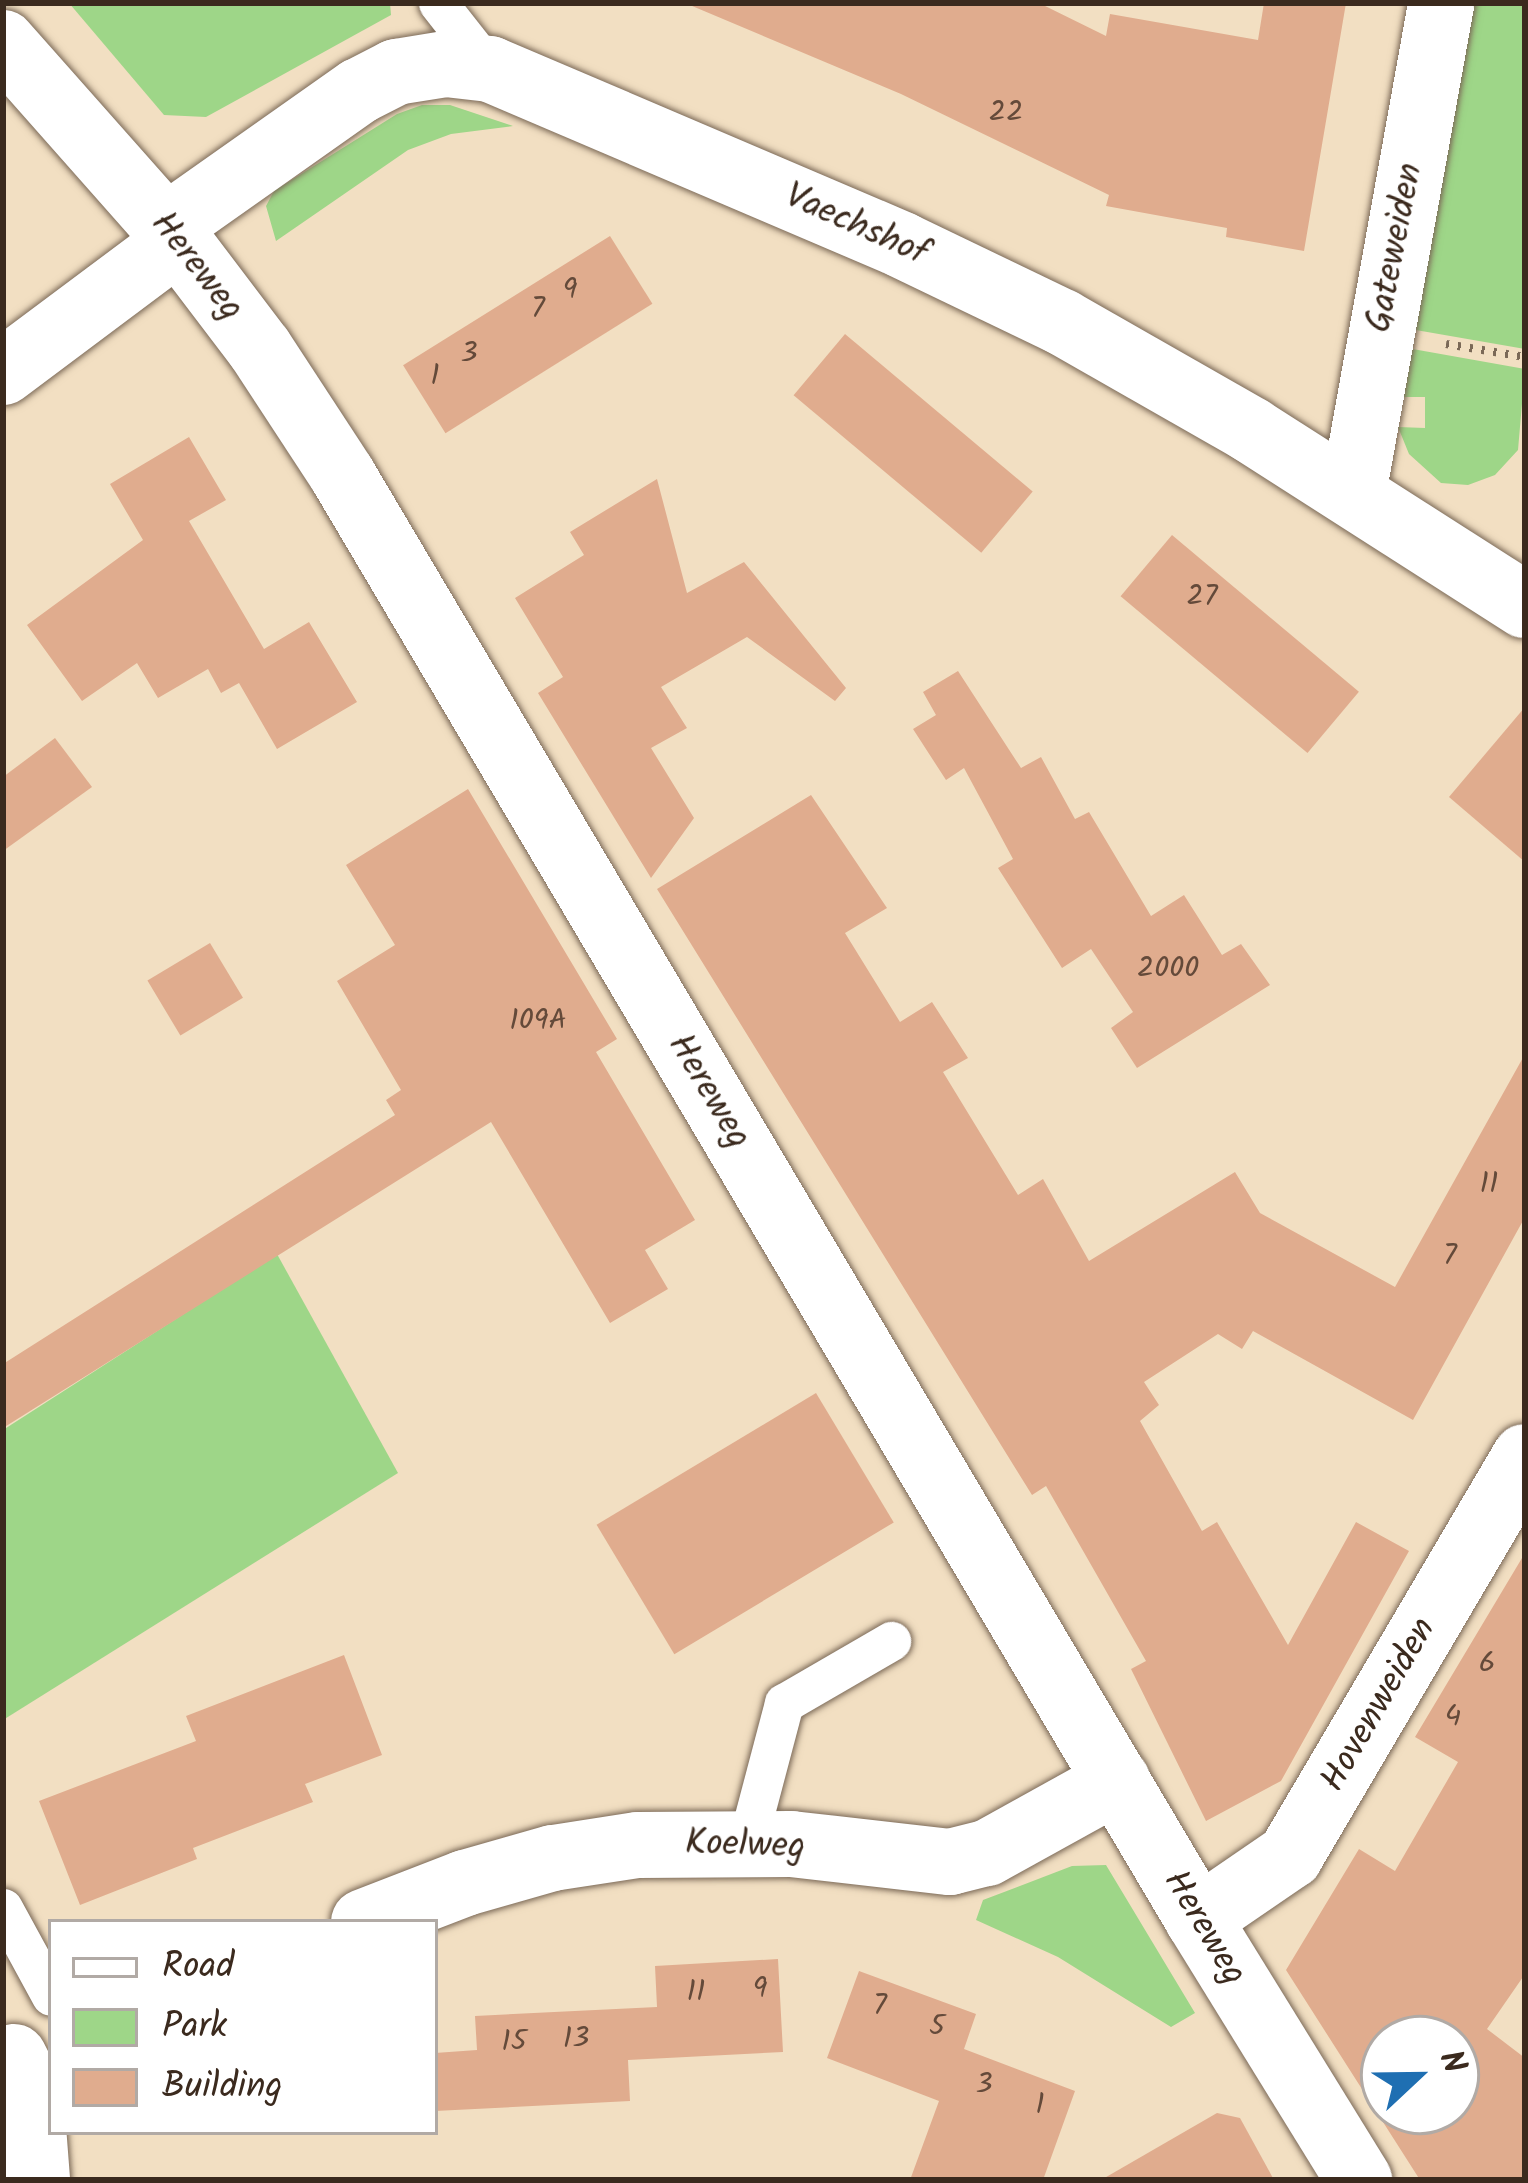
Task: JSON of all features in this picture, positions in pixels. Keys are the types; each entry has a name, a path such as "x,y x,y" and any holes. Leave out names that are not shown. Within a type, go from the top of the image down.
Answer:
{"street":[{"name":"Gateweiden","path":"1353,494 1441,3"},
{"name":"Hereweg","path":"3,44 172,234 260,349 343,476 1198,1919 1359,2180"},
{"name":"Vaechshof","path":"3,372 172,234 359,91 396,72 446,64 490,69 902,245 1042,313 1522,586"},
{"name":"Hovenweiden","path":"1198,1919 1290,1856 1525,1457"},
{"name":"Koelweg","path":"372,1919 464,1883 553,1858 638,1845 747,1843 950,1862 987,1853 1117,1781"},
{"path":"23,2054 37,2180"}],"lane":[{"path":"438,3 490,69"},
{"path":"747,1843 784,1702 891,1641"},
{"path":"3,1908 48,1990"}],"green space":[{"path":"69,3 390,3 391,15 206,117 164,115"},
{"path":"1467,3 1525,3 1525,349 1410,329"},
{"path":"422,105 450,105 513,126 451,134 408,150 276,241 266,206 274,191 397,114"},
{"path":"1407,348 1525,369 1518,450 1495,475 1468,485 1441,483 1409,454 1398,427 1425,428 1425,397 1400,397"},
{"path":"277,1254 398,1473 3,1720 3,1430"},
{"path":"1106,1865 1195,2013 1171,2027 1058,1957 976,1920 983,1900 1072,1866"}],"building":[{"path":"685,3 1039,3 1106,36 1110,14 1258,40 1264,3 1346,3 1304,251 1226,237 1227,228 1106,206 1109,195 901,94"},
{"path":"610,236 652,304 445,433 403,365"},
{"path":"845,334 1033,491 981,553 794,395"},
{"path":"189,437 226,500 189,521 264,649 309,622 357,702 277,749 239,683 221,693 208,669 158,698 137,663 82,701 27,625 143,540 110,484"},
{"path":"657,479 687,593 744,562 846,688 835,701 747,637 661,687 687,728 651,748 694,818 651,878 538,693 563,677 515,598 584,555 570,532"},
{"path":"1172,535 1359,692 1307,753 1121,596"},
{"path":"958,671 1021,768 1041,757 1075,819 1089,812 1151,916 1184,895 1222,955 1241,944 1270,985 1137,1068 1111,1028 1133,1012 1091,949 1062,968 998,868 1013,859 964,768 946,780 913,729 936,715 923,692"},
{"path":"1525,707 1525,862 1449,797"},
{"path":"55,738 92,787 3,851 3,777"},
{"path":"468,789 617,1039 596,1052 695,1220 645,1250 668,1289 610,1323 491,1122 3,1428 3,1364 395,1115 386,1100 401,1090 337,981 395,945 346,865"},
{"path":"811,795 887,908 845,933 900,1022 932,1002 968,1058 943,1072 1018,1195 1043,1179 1089,1261 1235,1172 1260,1213 1395,1287 1525,1054 1525,1217 1413,1420 1253,1331 1242,1349 1218,1334 1144,1382 1159,1405 1140,1421 1202,1531 1217,1522 1288,1645 1356,1522 1409,1551 1281,1781 1206,1821 1131,1669 1146,1661 1046,1486 1032,1495 657,889"},
{"path":"210,943 243,998 180,1035 147,981"},
{"path":"816,1393 894,1522 674,1654 597,1525"},
{"path":"1525,1553 1525,1974 1487,2029 1525,2058 1525,2180 1420,2180 1391,2135 1480,2135 1480,2015 1360,2015 1360,2086 1286,1970 1359,1849 1395,1871 1458,1762 1415,1737"},
{"path":"344,1655 382,1755 305,1784 313,1802 193,1848 197,1859 80,1905 39,1801 196,1741 186,1716"},
{"path":"778,1959 783,2052 628,2060 630,2101 438,2111 438,2053 477,2050 475,2016 657,2007 655,1966"},
{"path":"859,1971 976,2014 964,2049 1075,2091 1043,2180 910,2180 939,2101 827,2058"},
{"path":"1217,2113 1240,2118 1274,2180 1101,2180"}]}
